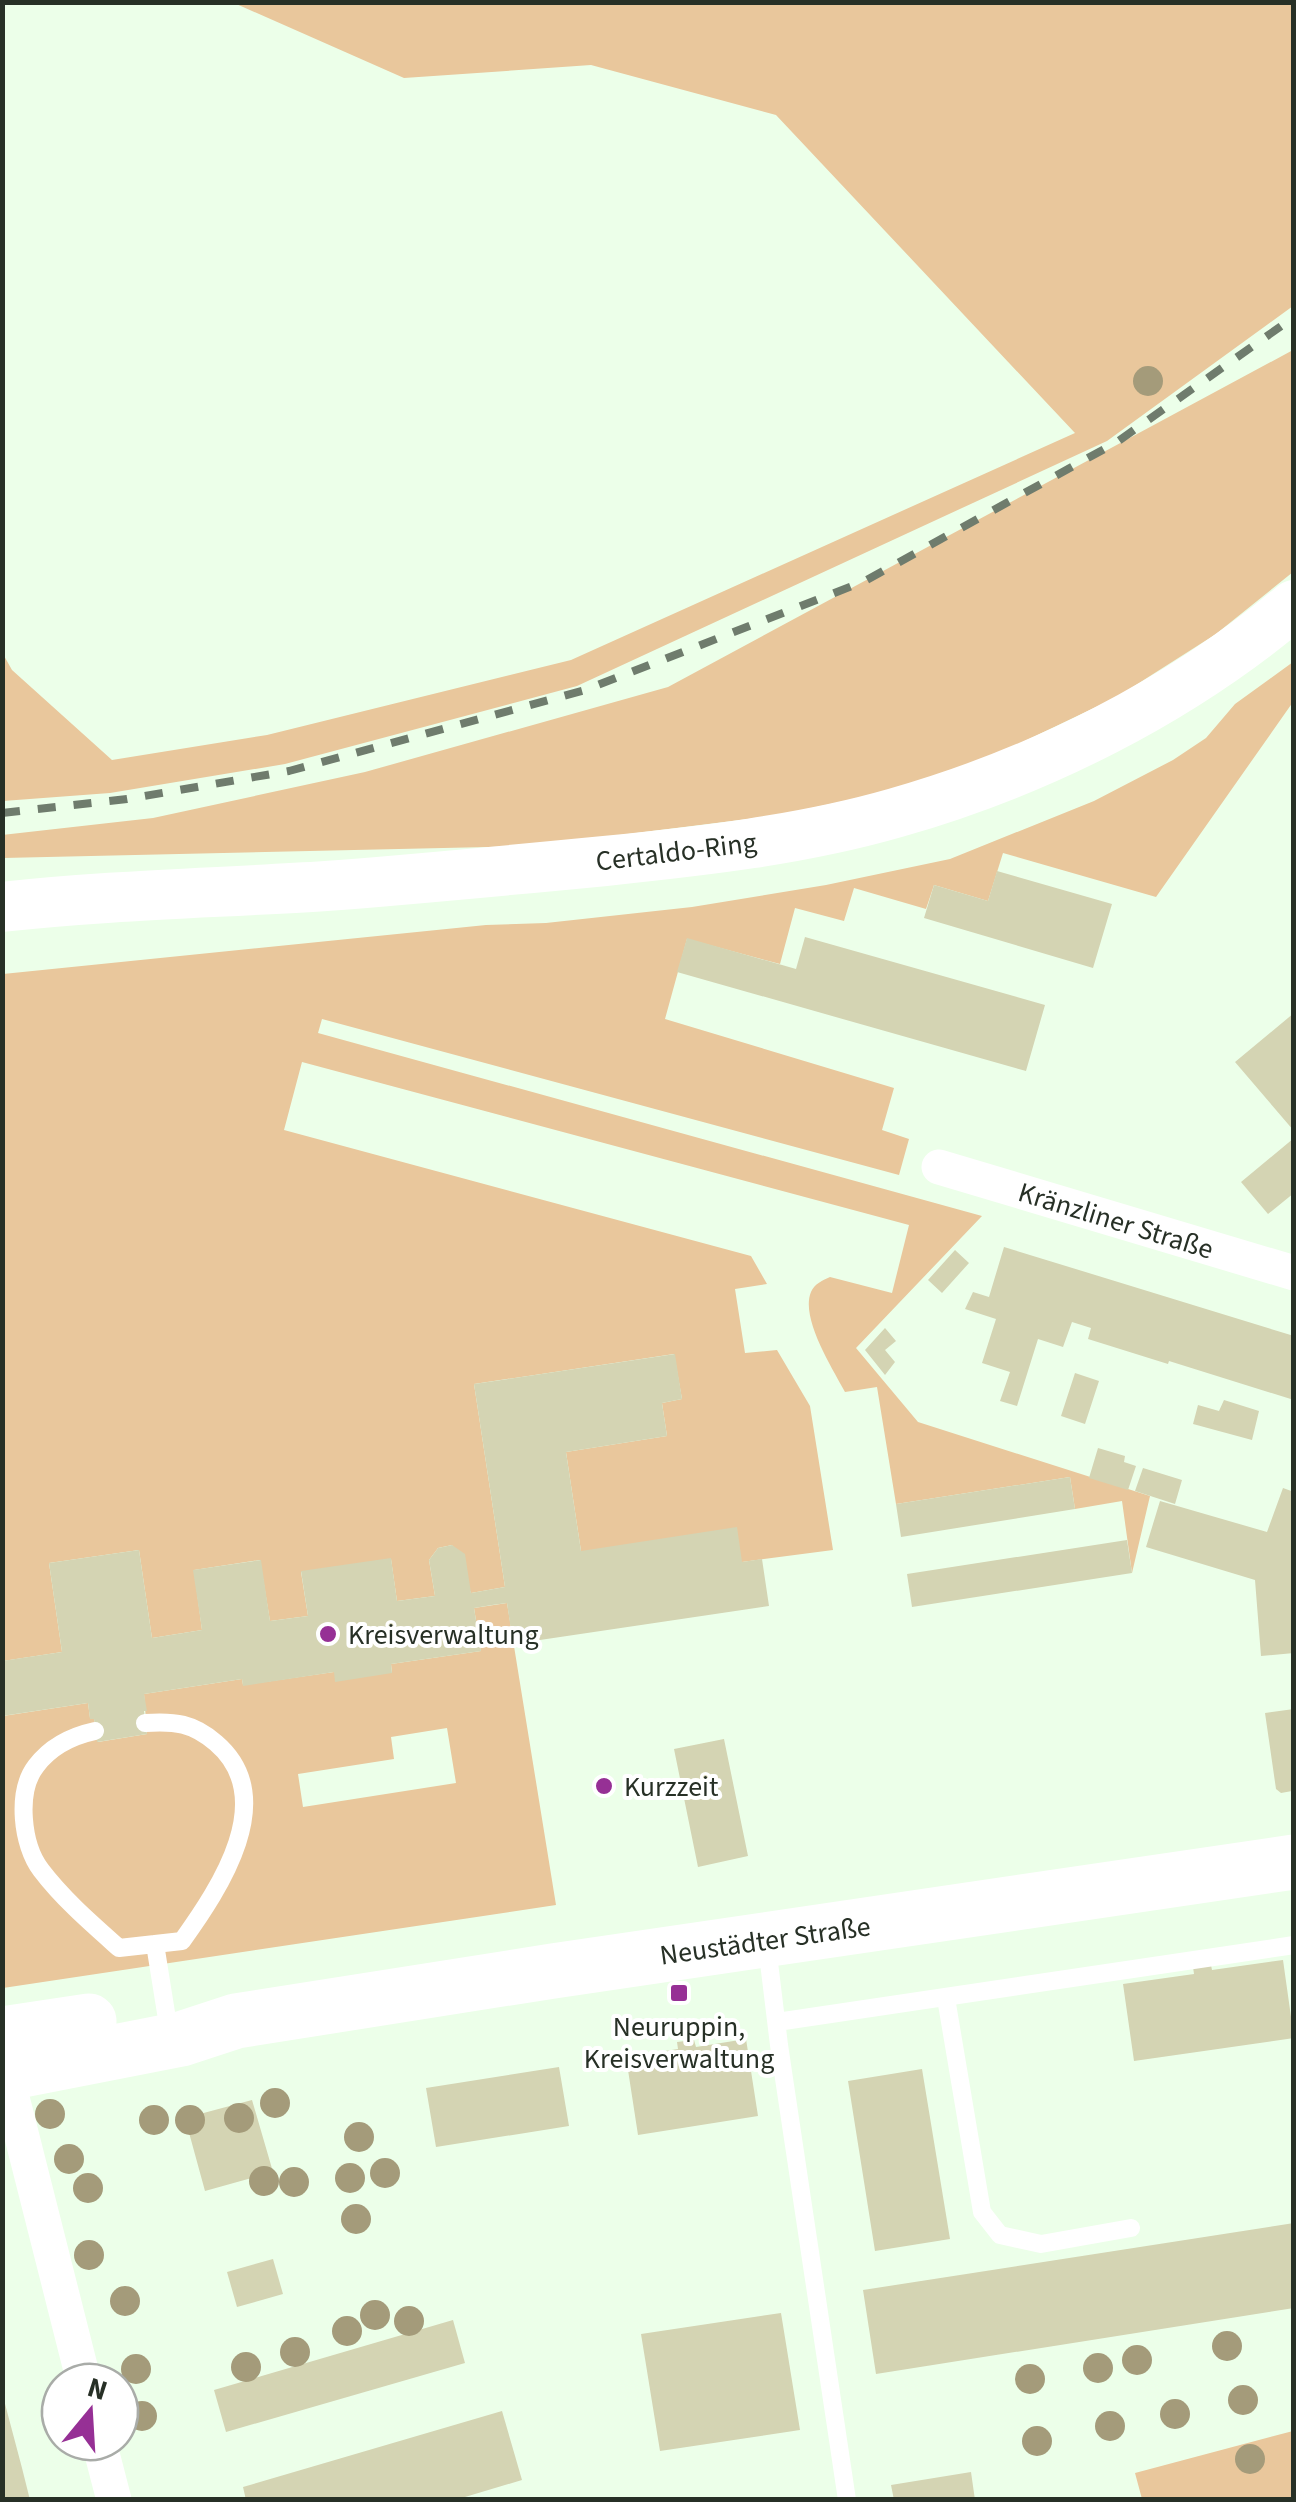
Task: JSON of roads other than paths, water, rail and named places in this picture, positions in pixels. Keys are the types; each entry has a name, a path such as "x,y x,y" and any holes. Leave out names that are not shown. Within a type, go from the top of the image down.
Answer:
{"main road":[{"name":"Certaldo-Ring","path":"2,907 328,886 694,852 894,814 1041,762 1109,728 1219,662 1294,605"},
{"name":"Neustädter Straße","path":"3,2060 120,2016 236,2020 1294,1862"},
{"name":"Neustädter Straße","path":"3,2060 182,2039 236,2020"}],"street":[{"name":"Kränzliner Straße","path":"939,1166 1294,1272"},
{"path":"3,2060 79,2362"},
{"path":"104,2462 114,2500"}],"lane":[{"path":"95,1731 57,1745 34,1768 23,1804 24,1835 38,1868 119,1948 182,1941 223,1876 244,1817 245,1796 230,1754 204,1732 174,1721 145,1723"},
{"path":"766,1940 847,2500"},
{"path":"155,1944 166,2019"},
{"path":"776,2022 1294,1944"},
{"path":"946,1998 982,2212 1000,2236 1041,2244 1131,2228"}],"railway":[{"path":"2,813 127,799 289,771 585,690 865,581 1117,442 1294,317"}],"place":[{"name":"Kreisverwaltung","path":"328,1634"},
{"name":"Kurzzeit","path":"604,1786"},
{"name":"Neuruppin, Kreisverwaltung","path":"679,1993"}]}
